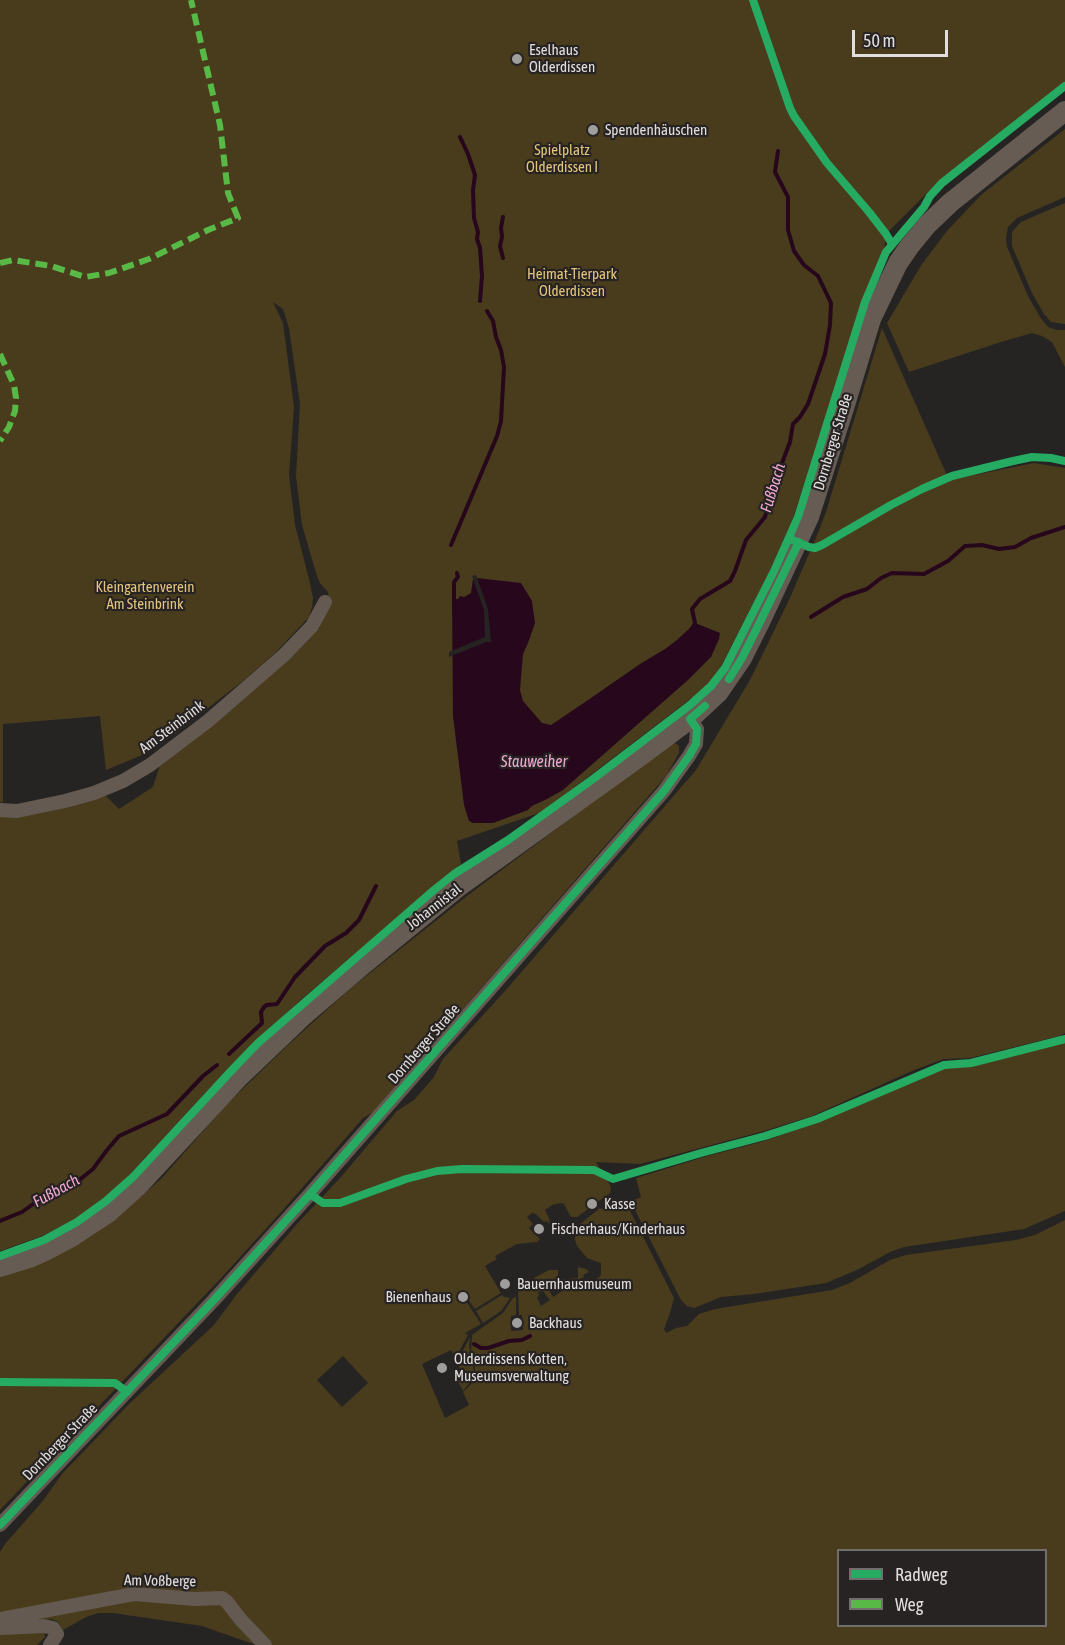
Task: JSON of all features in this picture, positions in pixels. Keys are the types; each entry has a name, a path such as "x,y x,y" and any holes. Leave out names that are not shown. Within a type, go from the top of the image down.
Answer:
{"main road":[{"name":"Dornberger Straße","path":"690,718 718,693 734,670 799,542 816,496 871,319 898,263 923,230 950,204 1065,111"},
{"name":"Johannistal","path":"0,1267 47,1250 108,1213 139,1185 239,1077 303,1016 365,963 457,888 690,718"}],"street":[{"name":"Am Steinbrink","path":"0,810 17,811 94,793 123,781 150,765 208,721 284,655 312,626 325,602"},
{"name":"Dornberger Straße","path":"0,1526 213,1301 302,1203 664,791 696,744 697,729 690,718"},
{"name":"Am Voßberge","path":"0,1619 134,1594 194,1599 222,1598 265,1645"},
{"path":"0,1628 45,1626 53,1628 52,1641"}],"green space":[{"name":"Heimat-Tierpark Olderdissen","path":"0,0 1065,0 1065,82 934,186 886,234 884,251 864,298 792,521 767,577 720,668 706,687 542,812 457,841 461,864 304,997 255,1042 118,1187 74,1220 42,1236 0,1251 0,817 17,817 106,796 119,809 153,787 160,765 284,663 320,627 320,621 329,600 328,592 317,576 302,525 296,476 300,404 289,328 283,309 273,302 283,323 294,407 289,475 295,525 313,598 309,617 275,653 177,732 147,753 106,770 100,716 3,724 3,802 0,802"},
{"path":"1065,129 1065,197 1017,218 1008,227 1006,238 1007,247 1028,296 1040,317 1048,327 1065,330 1065,367 1052,342 1032,333 909,372 887,323 922,264 947,231 981,195"},
{"path":"1065,203 1064,324 1051,322 1032,293 1012,246 1012,232 1021,222"},
{"path":"882,328 949,480 1034,463 1065,468 1065,1033 970,1058 944,1059 812,1116 764,1131 640,1164 596,1162 610,1185 610,1193 577,1217 571,1217 564,1204 561,1203 545,1210 550,1224 544,1222 536,1214 532,1213 527,1217 533,1224 529,1228 540,1239 537,1242 517,1244 495,1256 497,1259 485,1266 501,1293 475,1309 464,1294 459,1297 464,1302 466,1301 481,1324 465,1333 468,1335 455,1359 451,1350 422,1364 445,1418 469,1405 463,1392 472,1383 475,1372 475,1363 471,1354 472,1335 503,1313 516,1297 516,1315 511,1316 511,1331 523,1330 522,1315 519,1315 519,1286 533,1279 541,1306 550,1300 543,1291 538,1292 534,1278 549,1270 558,1270 558,1278 549,1280 546,1285 553,1297 565,1289 562,1279 568,1279 565,1281 567,1286 572,1285 573,1281 569,1279 578,1278 578,1267 589,1272 578,1280 581,1287 601,1275 601,1263 587,1258 575,1240 575,1232 579,1225 600,1208 614,1206 630,1211 674,1298 664,1329 666,1333 687,1326 699,1314 715,1309 832,1290 850,1283 890,1260 906,1255 1016,1240 1035,1235 1065,1220 1065,1645 256,1645 202,1626 113,1613 98,1613 86,1617 63,1630 58,1622 52,1619 0,1621 0,1552 62,1474 129,1404 214,1325 237,1294 297,1224 397,1111 414,1100 434,1077 443,1059 505,991 696,770 750,680 789,600 818,533","holes":["343,1356 368,1383 342,1407 317,1380"]},
{"path":"671,743 679,746 679,753 666,776 373,1112 363,1118 221,1278 0,1510 0,1275 85,1239 118,1217 162,1178 226,1105 351,988 467,896"},
{"path":"1065,1042 1065,1211 1024,1229 904,1247 826,1283 721,1297 694,1308 687,1306 681,1300 634,1208 632,1201 641,1197 636,1178 764,1141 818,1122 944,1068 972,1065"},
{"path":"502,1295 510,1298 501,1311 483,1323 476,1311"},
{"path":"470,1337 469,1346 474,1372 471,1381 463,1391 456,1377 462,1373 457,1362"},
{"path":"44,1631 45,1637 37,1645 0,1645 0,1634"}],"water":[{"name":"Stauweiher","path":"473,579 521,583 532,601 535,623 523,654 520,690 523,701 542,723 551,725 665,649 695,623 720,633 719,639 711,657 688,680 563,790 528,810 493,823 473,823 469,821 464,805 453,716 452,599 458,599 460,596 464,597 471,593"}],"pier":[{"path":"476,575 488,609 491,642 449,657 449,652 485,637 484,610 472,576"}],"waterway":[{"path":"460,137 475,175 474,218 478,232 482,276 480,301"},
{"name":"Fußbach","path":"693,627 695,623 692,609 700,599 730,581 746,540 765,517 774,484 790,442 793,424 808,404 825,354 831,303 818,276 804,265 794,251 788,230 788,197 775,172 778,151"},
{"path":"503,217 500,246 503,258"},
{"path":"451,545 497,436 501,421 504,367 493,321 487,311"},
{"path":"811,617 843,597 867,589 892,573 924,574 948,561 965,546 982,545 999,549 1015,547 1031,538 1065,527"},
{"path":"454,603 454,582 458,577 457,573"},
{"name":"Fußbach","path":"229,1054 262,1023 261,1012 264,1007 277,1004 295,977 325,946 346,933 359,920 376,886"},
{"name":"Fußbach","path":"0,1221 22,1212 47,1194 78,1181 93,1169 119,1136 167,1114 203,1076 217,1065"},
{"path":"474,1344 481,1348 488,1348 530,1336"}],"marked path":[{"path":"0,263 13,260 51,266 85,277 109,273 149,259 238,218 228,193 220,125 191,0"},
{"path":"0,354 14,385 16,398 15,411 0,441"}],"cycle path":[{"path":"753,0 794,116 827,163 869,212 892,244"},
{"path":"0,1256 44,1240 77,1222 106,1201 133,1177 258,1043 434,890 593,779 690,705 711,686 725,668 774,571 798,517 865,302 886,252 942,183 1065,86"},
{"path":"790,539 815,548 891,505 952,476 1032,457 1065,461"},
{"path":"729,679 742,658 799,542"},
{"path":"0,1525 213,1301 310,1194 664,791 696,744 697,729 690,719 705,706"},
{"path":"310,1194 323,1203 340,1203 406,1179 437,1171 462,1169 594,1170 613,1179 817,1119 944,1065 971,1063 1065,1039"},
{"path":"0,1382 115,1383 127,1392"}],"place":[{"name":"Eselhaus Olderdissen","path":"517,59"},
{"name":"Spendenhäuschen","path":"593,130"},
{"name":"Kasse","path":"592,1204"},
{"name":"Fischerhaus/Kinderhaus","path":"539,1229"},
{"name":"Bauernhausmuseum","path":"505,1284"},
{"name":"Bienenhaus","path":"463,1297"},
{"name":"Backhaus","path":"517,1323"},
{"name":"Olderdissens Kotten, Museumsverwaltung","path":"442,1368"}],"park label":[{"name":"Spielplatz Olderdissen I","path":"562,158"},
{"name":"Kleingartenverein Am Steinbrink","path":"145,596"}]}
